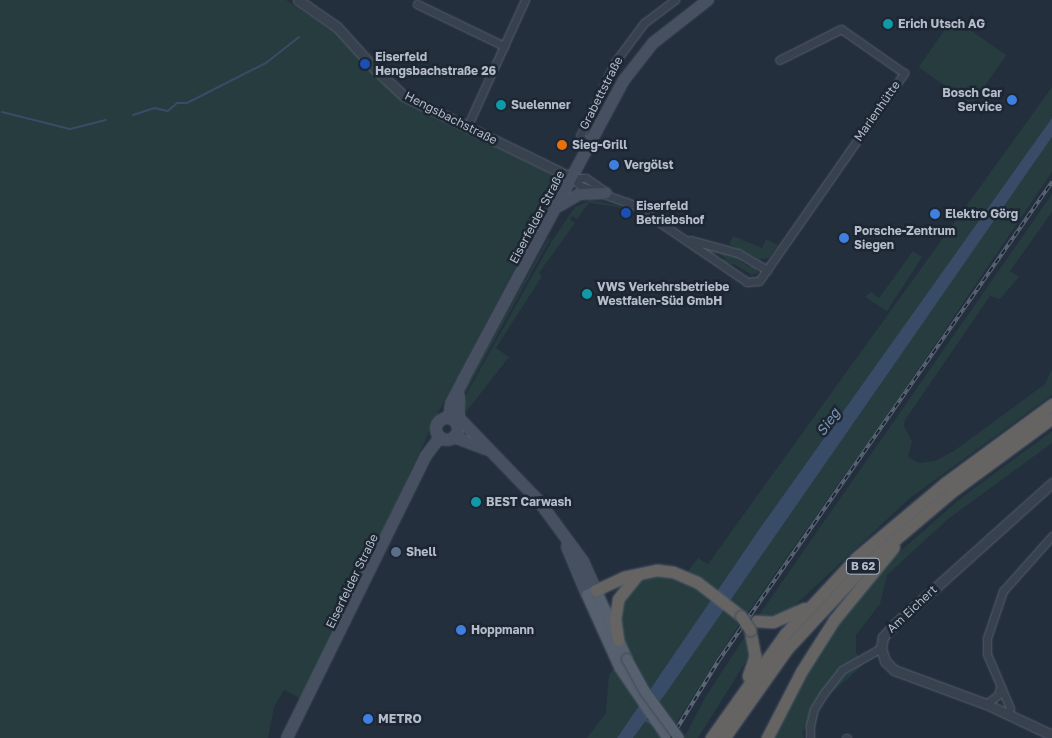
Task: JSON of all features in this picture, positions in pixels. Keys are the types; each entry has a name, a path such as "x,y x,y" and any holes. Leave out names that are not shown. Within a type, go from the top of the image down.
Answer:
{"highway":[{"name":"B 62","path":"711,738 745,687 812,603 898,520 1052,404"},
{"name":"B 62","path":"724,738 768,673 823,608 884,548 954,490 1052,418"},
{"name":"B 62","path":"767,738 801,672 840,612 888,554 954,490"},
{"name":"B 62","path":"592,593 612,588 638,574 657,570 689,579 753,625 780,620 812,603"},
{"path":"618,640 615,614 618,599 638,574"},
{"name":"B 62","path":"745,687 755,656 753,625"}],"main road":[{"name":"Eiserfelder Straße","path":"287,738 425,457 440,436 438,423 449,418 452,403 462,380 624,80 653,43 708,0"},
{"path":"556,208 580,194 606,192"},
{"path":"462,380 457,413 491,452 538,500 563,537 583,561 592,593 623,663 668,738"},
{"path":"449,418 455,421 456,433"},
{"path":"456,433 491,452"},
{"path":"440,436 449,439 456,433"},
{"path":"592,593 618,640 623,663 680,738"}],"street":[{"name":"Hengsbachstraße","path":"298,0 337,27 376,70 404,96 572,178"},
{"path":"468,127 524,0"},
{"name":"Grabettstraße","path":"589,146 580,136 584,121 615,62 644,22 675,0"},
{"path":"417,4 504,46"},
{"name":"Marienhütte","path":"572,178 581,186 606,192 634,205 690,240 750,283 759,281 904,73 841,29 779,60"},
{"name":"Marienhütte","path":"690,240 733,251 768,270"},
{"name":"Am Eichert","path":"1046,735 986,704 894,670 885,661 881,648 883,637 895,624 1052,483"},
{"path":"1006,714 1010,708 1000,688 986,649 999,599 1008,583 1052,536"},
{"path":"810,738 810,726 814,709 842,670 881,648"},
{"path":"986,704 998,695 1000,688"}],"green space":[{"path":"0,0 286,0 339,35 381,82 409,104 552,175 558,187 439,411 330,641 300,698 284,690 274,707 268,738 0,738"},
{"path":"953,18 1006,55 972,104 919,67"},
{"path":"1052,87 1052,118 758,531 617,738 587,738 606,713 609,675 628,650 619,626 619,606 636,582 661,576 680,582 698,558 708,564"},
{"path":"1052,137 1052,172 892,408 734,632 667,738 633,738"},
{"path":"1052,194 1052,212 1010,271 1019,277 1000,299 990,296 905,420 904,426 912,442 908,457 919,463 935,461 954,451 1045,384 1052,369 1052,395 910,498 790,610 772,616 759,615"},
{"path":"591,200 627,209 626,213 618,207 589,203 577,219 572,216 570,219 575,223 539,273 542,276 496,348 509,357 466,412 464,400 469,389 552,241 575,207"},
{"path":"733,236 762,248 766,239 778,245 769,258 759,259 729,244"},
{"path":"549,237 550,239 461,401 467,385"},
{"path":"700,245 742,257 746,260 740,261 748,266 755,266 758,273 752,275 734,264 727,265 720,260 726,259 718,253 712,255"},
{"path":"913,251 922,257 887,311 865,297 871,292 879,298"},
{"path":"1052,431 1052,443 948,519 887,575 880,604 856,635 856,653 866,662 828,696 802,733 804,738 774,738 823,644 880,569 961,498"},
{"path":"746,635 750,655 698,738 684,738 706,696"}],"water":[{"path":"1052,118 1052,137 666,693 633,738 617,738 758,531"}],"waterway":[{"path":"133,115 154,108 168,111 177,103 187,103 266,63 299,37"},
{"path":"2,112 70,129 106,120"},
{"path":"645,720 654,725"}],"railway":[{"path":"671,738 719,660 1052,182"}],"place":[{"name":"Erich Utsch AG","path":"888,24"},
{"name":"Eiserfeld Hengsbachstraße 26","path":"365,64"},
{"name":"Bosch Car Service","path":"1012,100"},
{"name":"Suelenner","path":"501,105"},
{"name":"Sieg-Grill","path":"562,145"},
{"name":"Vergölst","path":"614,165"},
{"name":"Eiserfeld Betriebshof","path":"626,213"},
{"name":"Elektro Görg","path":"935,214"},
{"name":"Porsche-Zentrum Siegen","path":"844,238"},
{"name":"VWS Verkehrsbetriebe Westfalen-Süd GmbH","path":"587,294"},
{"name":"BEST Carwash","path":"476,502"},
{"name":"Shell","path":"396,552"},
{"name":"Hoppmann","path":"461,630"},
{"name":"METRO","path":"368,719"}],"water label":[{"name":"Sieg","path":"828,422"}]}
